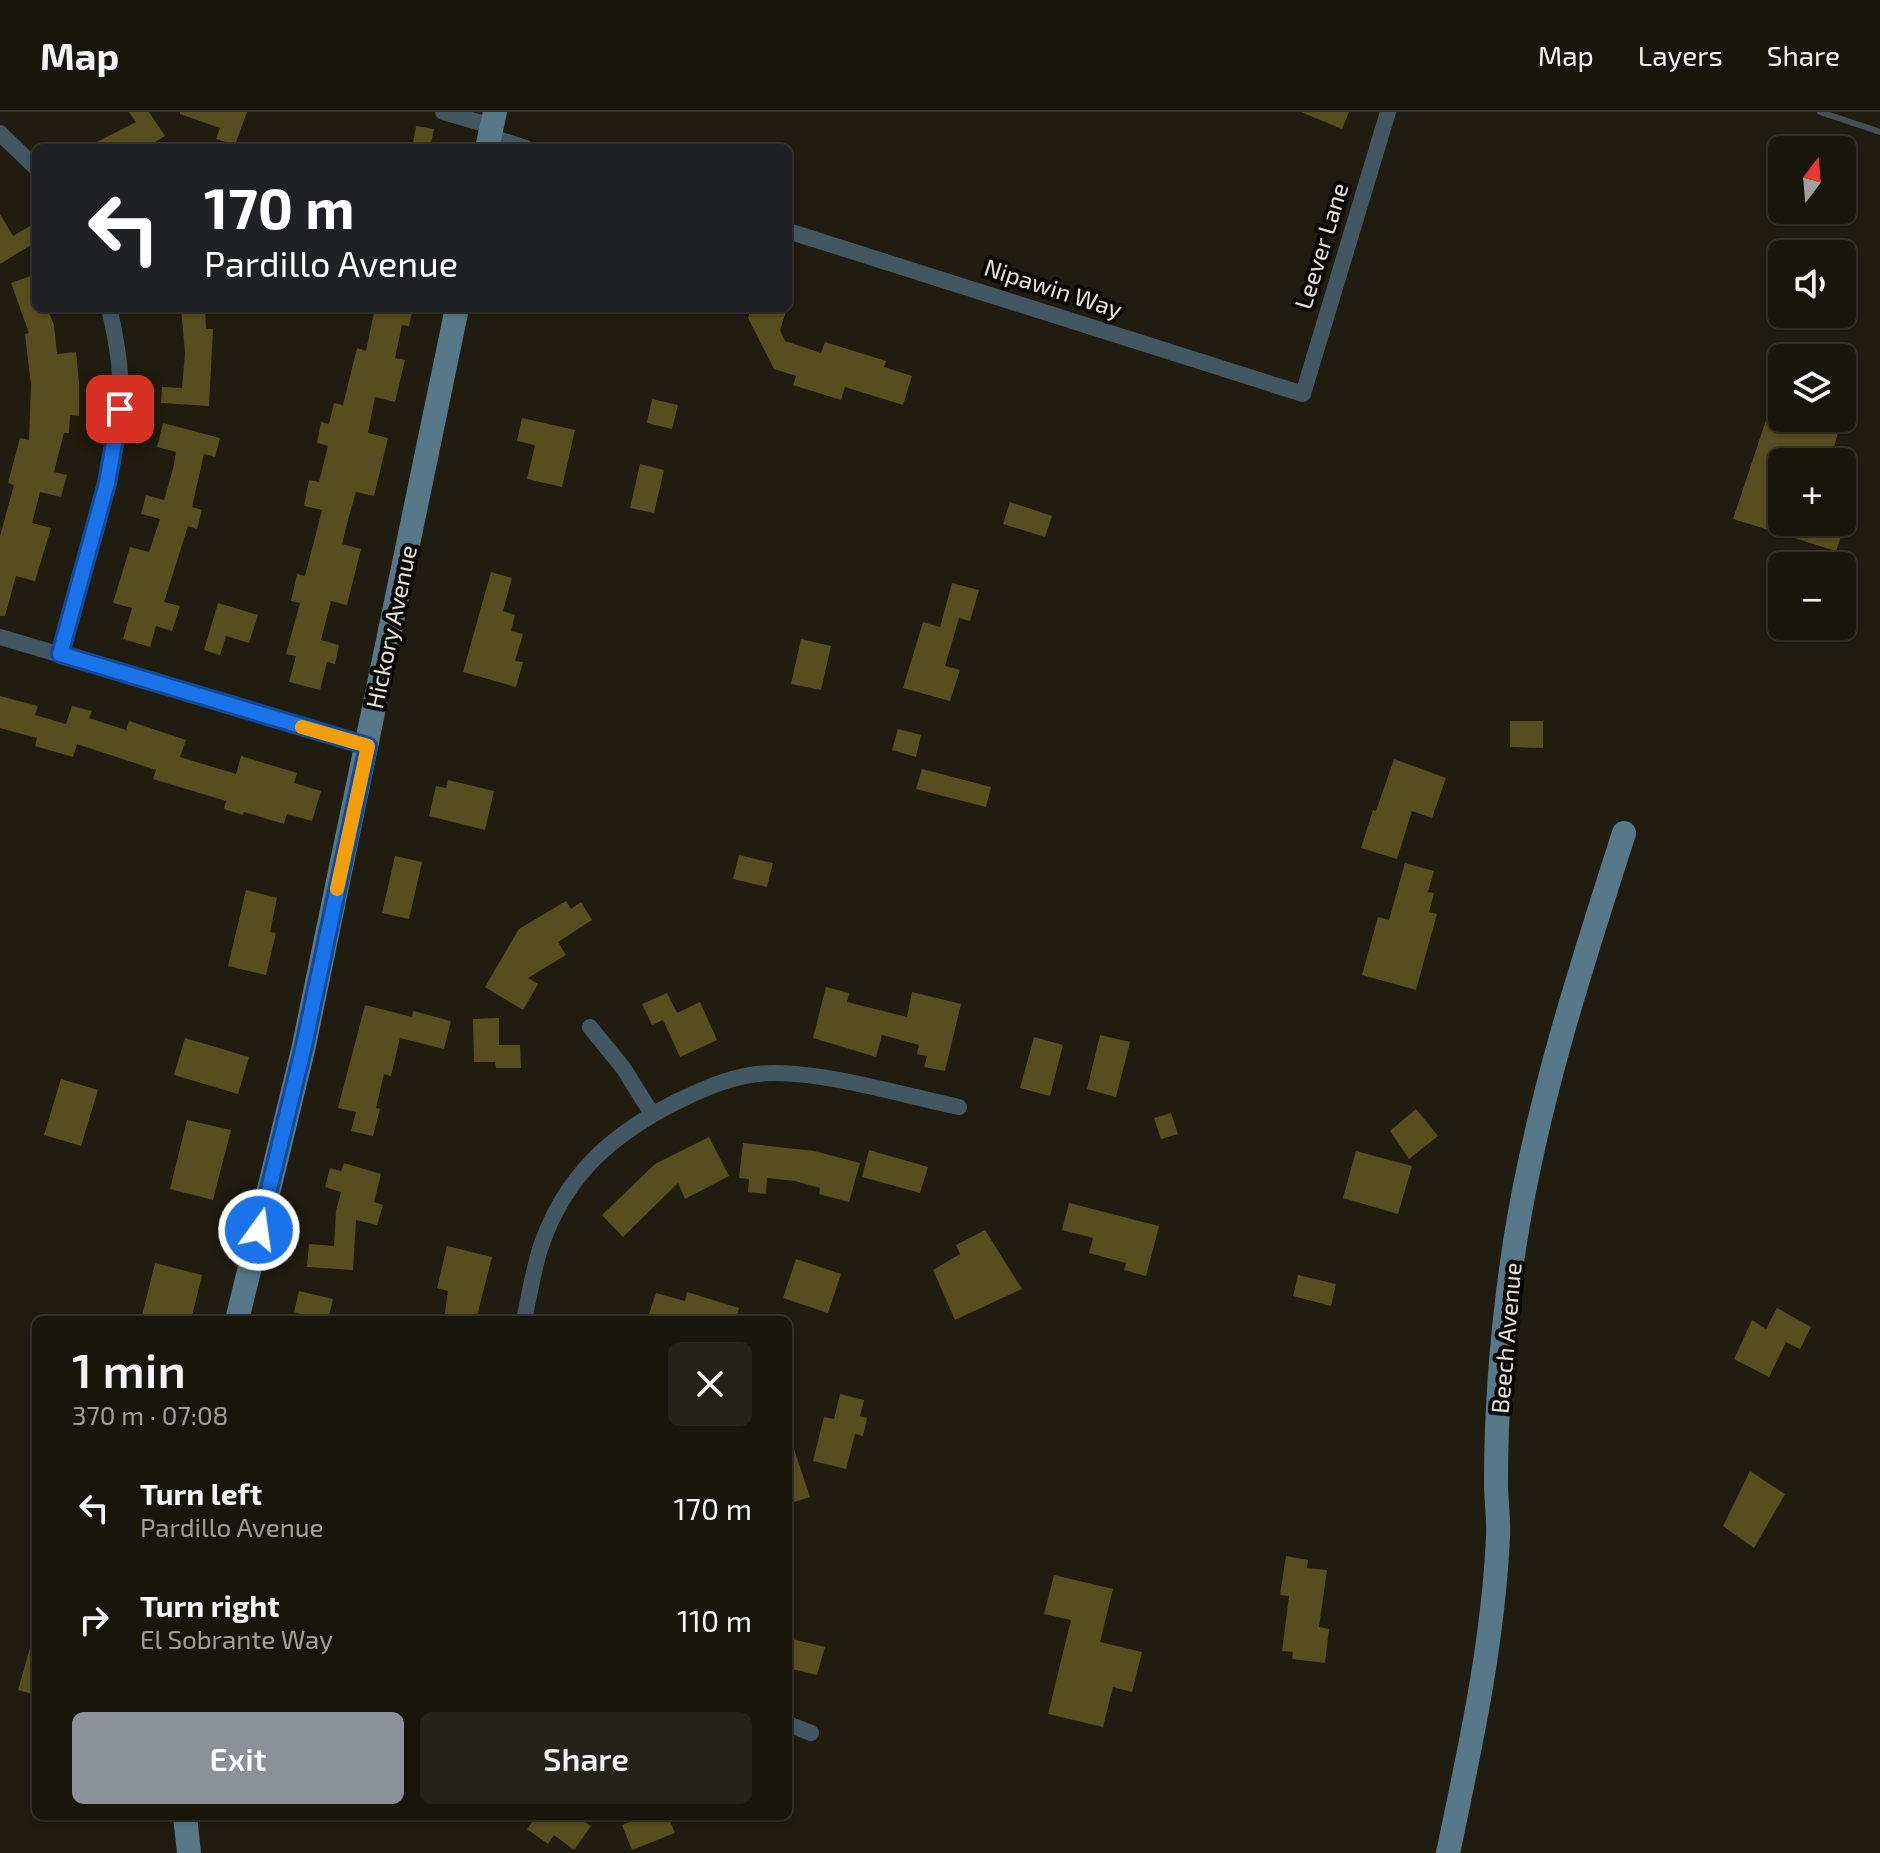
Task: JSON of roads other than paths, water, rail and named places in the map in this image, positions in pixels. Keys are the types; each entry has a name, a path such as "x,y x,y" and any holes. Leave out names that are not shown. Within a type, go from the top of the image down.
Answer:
{"street":[{"path":"443,112 518,144"},
{"name":"Leever Lane","path":"1303,394 1388,112"},
{"path":"1,138 32,165"},
{"name":"Nipawin Way","path":"792,232 1303,394"},
{"path":"60,654 107,483 118,421 120,382 110,312"},
{"name":"Hickory Avenue","path":"238,1316 303,1050 456,312"},
{"path":"0,637 368,746"},
{"name":"Beech Avenue","path":"1448,1853 1489,1645 1499,1534 1496,1483 1501,1393 1515,1243 1529,1165 1566,1016 1624,833"},
{"path":"590,1027 624,1069 652,1114"},
{"path":"525,1316 539,1252 549,1223 564,1195 605,1147 652,1114 722,1081 771,1073 803,1074 959,1107"},
{"path":"792,1726 811,1733"},
{"path":"185,1820 189,1853"}],"waterway":[{"path":"1820,112 1880,132"}]}
